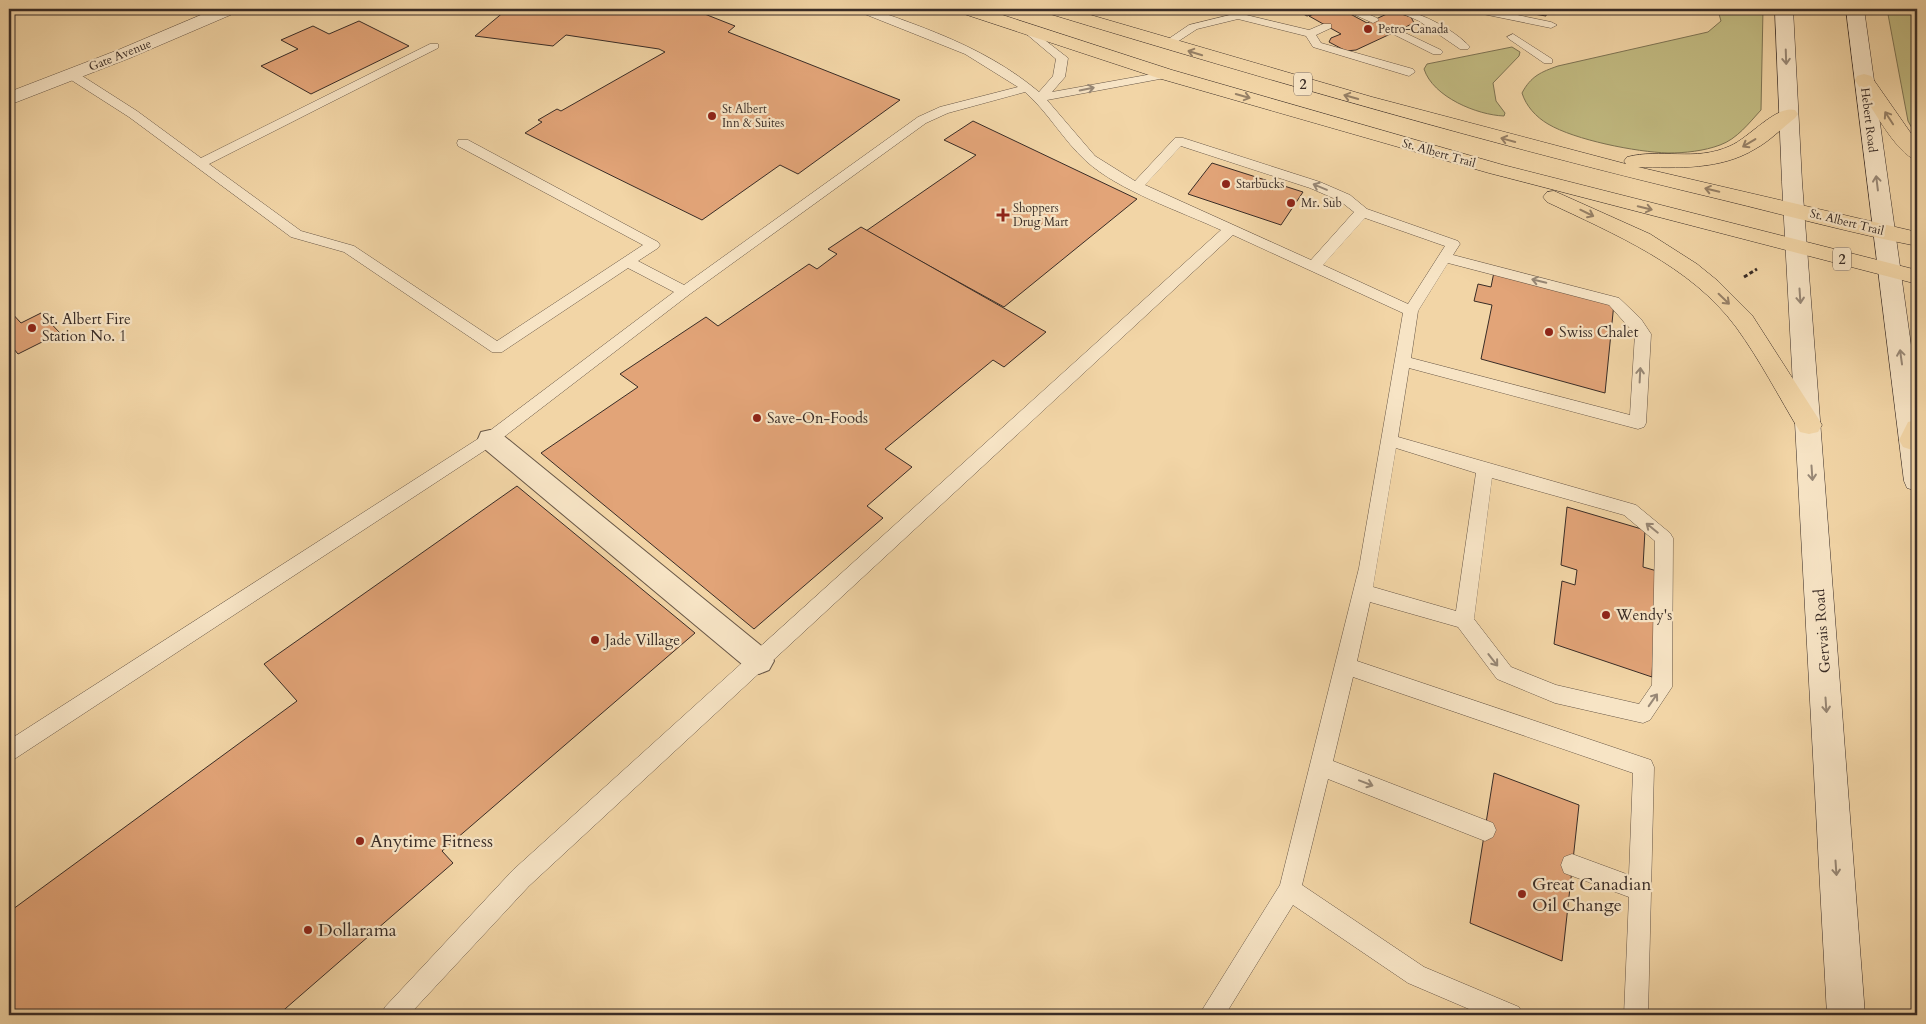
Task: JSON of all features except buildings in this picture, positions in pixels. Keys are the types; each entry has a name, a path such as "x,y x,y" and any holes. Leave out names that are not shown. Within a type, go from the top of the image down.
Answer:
{"main road":[{"name":"Gate Avenue","path":"9,99 72,75 229,9"},
{"name":"St. Albert Trail","path":"966,9 1165,74 1496,169 1917,277"},
{"name":"St. Albert Trail","path":"1053,9 1393,110 1555,152 1917,239"},
{"path":"1784,9 1793,209"},
{"path":"1841,9 1859,38"},
{"name":"Hebert Road","path":"1855,9 1888,270"},
{"path":"1864,80 1899,133 1917,154"},
{"path":"1555,152 1635,162 1702,158 1747,145 1788,114"},
{"path":"1496,169 1642,240 1666,254 1710,286 1744,321 1809,425"},
{"name":"Gervais Road","path":"1793,209 1809,425 1846,1015"},
{"path":"1888,270 1914,435 1917,481"}],"street":[{"path":"490,439 759,661"}],"lane":[{"path":"861,9 964,50 1033,93 1086,154 1100,166 1137,186 1230,230 1411,311"},
{"path":"1398,9 1423,20 1464,46"},
{"path":"1473,9 1551,25"},
{"path":"1358,12 1373,20"},
{"path":"1167,44 1193,27 1238,16 1310,34 1325,27 1339,35"},
{"path":"1028,30 1062,58 1059,77 1033,93"},
{"path":"1397,32 1437,52"},
{"path":"1310,34 1317,45 1411,68 1366,46"},
{"path":"1513,37 1548,61"},
{"path":"200,163 434,46"},
{"path":"9,751 490,439 685,291 922,120 944,110 1033,93 1165,74"},
{"path":"72,75 133,114 296,234 349,249 497,348 653,245 463,143"},
{"path":"1137,186 1179,141 1315,185 1345,198 1362,212 1453,244 1446,258 1411,311 1362,592 1346,666 1290,890 1211,1015"},
{"path":"1313,267 1362,212"},
{"path":"393,1015 522,878 1230,230"},
{"path":"1403,361 1638,424 1643,334 1636,322 1614,301 1446,258"},
{"path":"628,262 685,291"},
{"path":"1362,592 1464,621 1504,673 1555,694 1643,714 1662,687 1664,538 1630,510 1389,440"},
{"path":"1464,621 1485,469"},
{"path":"1346,666 1644,767 1636,1015"},
{"path":"1321,766 1486,830"},
{"path":"1572,865 1641,891"},
{"path":"1290,890 1416,975 1511,1015"}],"shaded area":[{"path":"1714,9 1763,9 1761,110 1742,130 1726,142 1701,150 1674,153 1655,152 1606,144 1574,135 1548,124 1532,111 1524,98 1522,93 1533,79 1558,66 1708,32 1721,21 1719,14"},
{"path":"1887,9 1917,9 1917,137 1908,121"},
{"path":"1512,47 1520,52 1519,56 1493,83 1496,101 1505,113 1504,116 1481,112 1457,103 1436,88 1424,69 1427,64"}],"place":[{"name":"Petro-Canada","path":"1368,29"},
{"name":"St Albert Inn & Suites","path":"712,116"},
{"name":"Starbucks","path":"1226,184"},
{"name":"Mr. Sub","path":"1291,203"},
{"name":"Shoppers Drug Mart","path":"1003,215"},
{"name":"St. Albert Fire Station No. 1","path":"32,328"},
{"name":"Swiss Chalet","path":"1549,332"},
{"name":"Save-On-Foods","path":"757,418"},
{"name":"Wendy's","path":"1606,615"},
{"name":"Jade Village","path":"595,640"},
{"name":"Anytime Fitness","path":"360,841"},
{"name":"Great Canadian Oil Change","path":"1522,894"},
{"name":"Dollarama","path":"308,930"}]}
